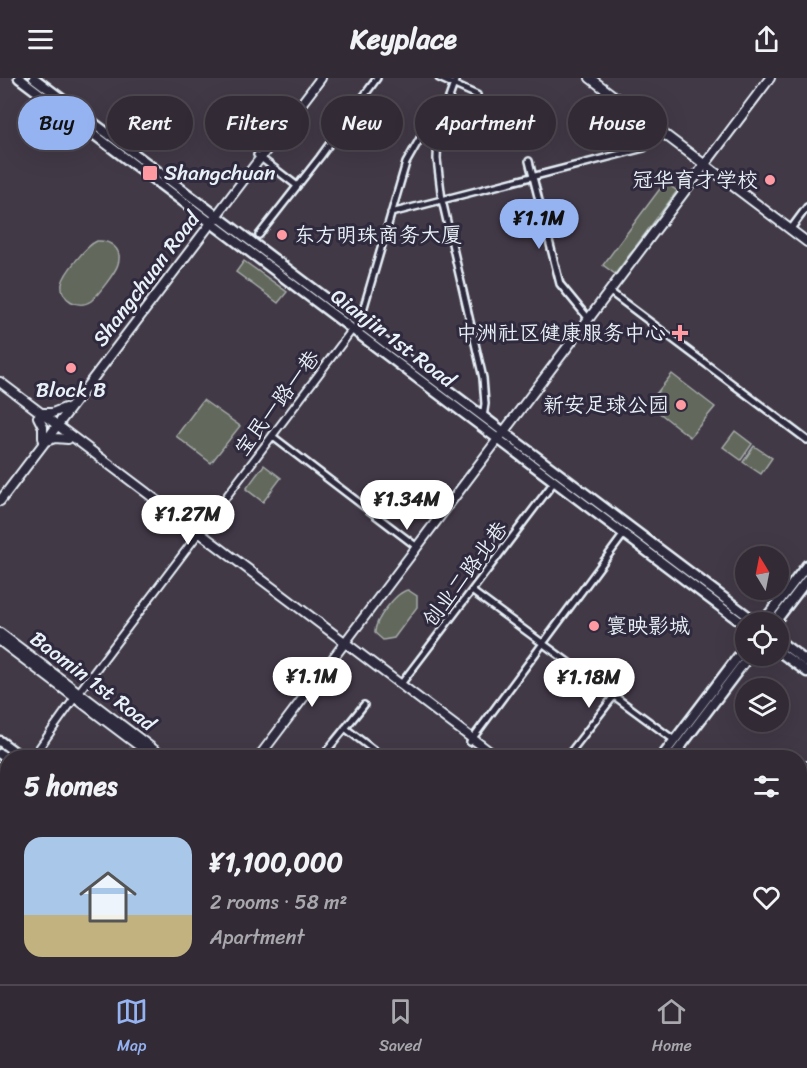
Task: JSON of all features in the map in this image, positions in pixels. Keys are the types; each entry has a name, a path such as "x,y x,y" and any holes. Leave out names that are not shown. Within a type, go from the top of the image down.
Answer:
{"main road":[{"name":"Qianjin 1st Road","path":"19,78 43,96"},
{"name":"Qianjin 1st Road","path":"34,78 212,218 735,618"},
{"name":"Shangchuan Road","path":"259,156 315,78"},
{"name":"Shangchuan Road","path":"0,501 54,426 321,78"},
{"path":"590,78 613,96"},
{"path":"598,78 791,228 807,243"},
{"path":"586,317 609,291 765,78"},
{"path":"264,750 586,317 770,78"},
{"name":"Qianjin 1st Road","path":"95,135 212,218"},
{"path":"667,135 704,162"},
{"path":"791,228 807,236"},
{"name":"Qianjin 1st Road","path":"356,327 483,417 498,435"},
{"path":"0,382 39,415 44,440 71,438"},
{"path":"0,388 71,438 486,750"},
{"path":"39,415 67,410 71,438"},
{"name":"Shangchuan Road","path":"0,494 44,440"},
{"name":"Qianjin 1st Road","path":"551,476 742,612"},
{"path":"771,612 807,565"},
{"path":"783,612 807,580"},
{"name":"Baomin 1st Road","path":"0,633 145,750"},
{"name":"Baomin 1st Road","path":"0,641 154,750"},
{"path":"342,643 401,684 482,750"},
{"path":"259,750 342,643"},
{"path":"789,648 807,662"},
{"path":"789,659 807,672"},
{"path":"667,750 735,660"},
{"path":"678,750 741,666"},
{"path":"0,741 13,750"}],"street":[{"path":"259,235 320,157 377,78"},
{"path":"439,78 477,95"},
{"path":"450,96 456,78"},
{"path":"356,327 406,163 415,147"},
{"path":"438,150 442,200 483,378 485,404 483,417"},
{"path":"391,213 636,150"},
{"path":"259,156 296,185"},
{"path":"529,161 560,284 586,317"},
{"path":"791,228 807,207"},
{"path":"609,291 807,440"},
{"name":"宝民一路一巷","path":"36,750 356,327"},
{"path":"272,436 415,545"},
{"name":"创业二路北巷","path":"401,684 473,592 551,476"},
{"path":"472,741 624,534"},
{"path":"473,592 674,740"},
{"path":"572,750 614,696"},
{"path":"327,750 364,705"},
{"path":"345,728 374,750"}],"green space":[{"path":"665,182 677,191 615,274 603,265"},
{"path":"97,241 114,246 119,254 118,264 106,284 91,301 76,304 64,294 62,284 77,260"},
{"path":"244,261 287,292 278,303 236,272"},
{"name":"新安足球公园","path":"672,374 715,407 690,437 648,404"},
{"path":"203,400 240,426 211,463 176,436"},
{"path":"735,431 752,444 741,460 723,447"},
{"path":"754,446 772,458 761,474 743,462"},
{"path":"264,465 281,478 263,502 246,489"},
{"path":"408,590 417,596 417,607 394,638 383,640 375,633 378,622 392,601"}],"place":[{"name":"Shangchuan","path":"150,173"},
{"name":"冠华育才学校","path":"770,180"},
{"name":"东方明珠商务大厦","path":"282,235"},
{"name":"中洲社区健康服务中心","path":"680,333"},
{"name":"Block B","path":"71,368"},
{"name":"新安足球公园","path":"681,405"},
{"name":"寰映影城","path":"594,626"}]}
